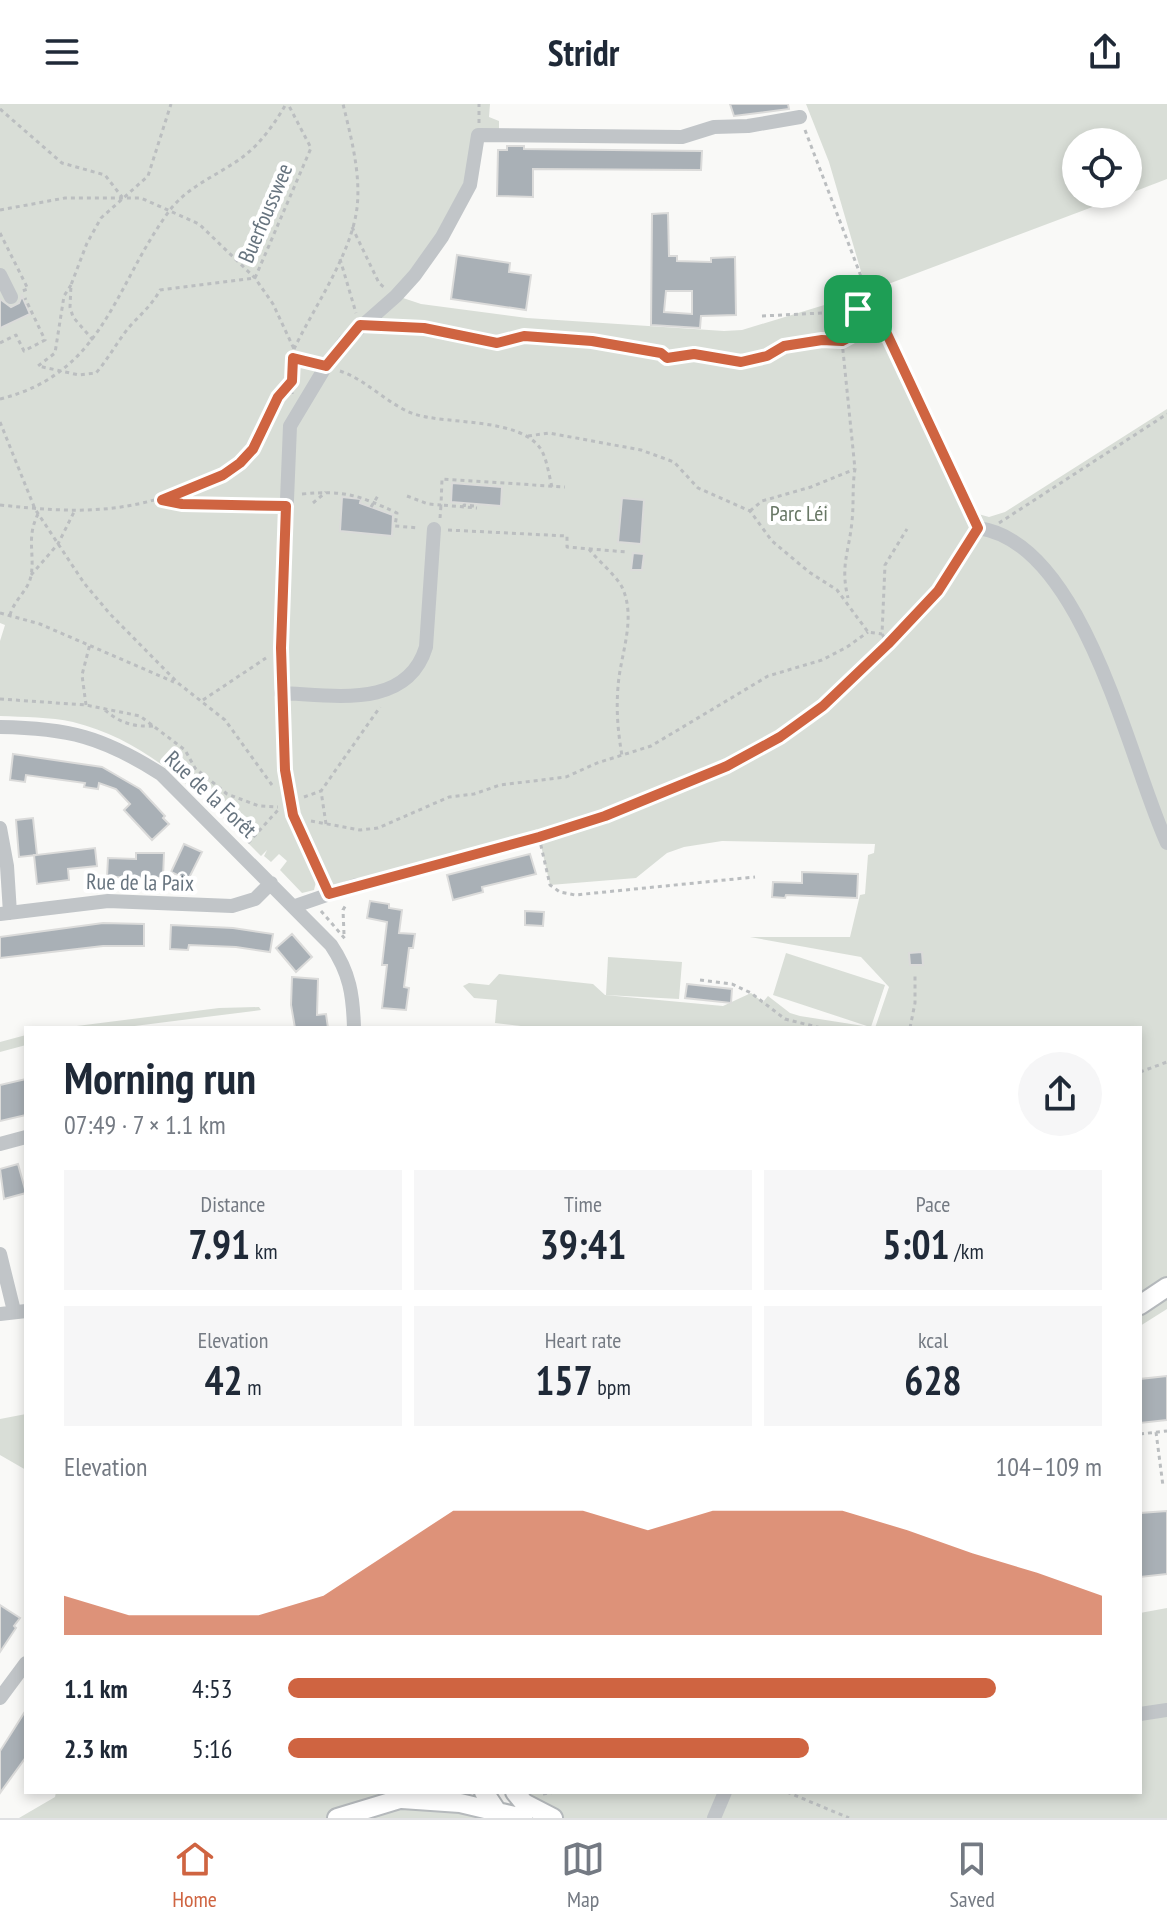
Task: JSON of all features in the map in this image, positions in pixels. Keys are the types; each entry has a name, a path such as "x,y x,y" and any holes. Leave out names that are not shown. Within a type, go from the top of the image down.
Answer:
{"main road":[{"path":"1142,1304 1167,1287"},
{"path":"485,1794 498,1813"},
{"path":"517,1794 524,1803 553,1818"},
{"path":"337,1818 411,1796 460,1803 523,1818"}],"street":[{"name":"Rue de la Forêt","path":"329,894 287,808 281,693 290,426 326,366 360,325 396,296 415,275 442,237 470,185 478,135 682,137 714,127 748,126 800,117"},
{"path":"0,275 11,297"},
{"path":"983,528 1013,541 1038,561 1072,607 1106,679 1167,843"},
{"path":"281,693 366,695 395,687 412,675 421,663 426,647 434,529"},
{"name":"Rue de la Forêt","path":"0,727 42,727 103,741 128,752 161,774 295,906 331,945 345,966"},
{"path":"0,828 7,866 5,914"},
{"name":"Rue de la Paix","path":"5,914 108,901 232,906 255,899 271,883"},
{"path":"295,906 329,894 353,891"},
{"path":"345,966 351,986 354,1026"},
{"path":"0,1144 24,1138"},
{"path":"0,1254 13,1312"},
{"path":"0,1698 24,1666"},
{"path":"1142,1714 1167,1710"},
{"path":"714,1818 724,1794"}],"path":[{"path":"62,371 38,366 55,353 64,296 101,218 148,176 171,104"},
{"path":"0,399 29,389 62,371 93,340 171,209 194,187 245,155 274,124 287,104"},
{"name":"Buerfousswee","path":"62,371 79,375 96,373 129,326 153,304 160,290 255,278 311,148 287,104"},
{"path":"291,399 294,349 340,259 357,209 357,183 343,104"},
{"path":"0,109 62,163 105,175 122,197"},
{"path":"800,117 873,304 983,528"},
{"path":"0,210 65,198 122,197 141,198 171,209 199,224 255,278 273,304 294,349"},
{"path":"352,227 379,283 396,296"},
{"path":"340,259 360,325 424,328 497,343 524,336 592,341 661,353 667,358 694,354 741,362 767,356 784,346 822,340 842,341 853,335 858,309"},
{"path":"71,285 73,317 93,340"},
{"path":"762,316 858,309 873,304"},
{"path":"842,341 855,469 851,489 852,519 843,575 849,602"},
{"path":"293,358 348,374 386,401 416,415 505,428 528,436 549,433 641,450 674,462 698,488 750,511 772,541 849,602 868,632"},
{"path":"0,505 75,510 122,508 162,500 223,475 253,449 278,397 292,381"},
{"path":"345,966 343,910 353,891 605,816 727,766 767,744 823,706 888,644 938,591 983,528 1167,414"},
{"path":"0,422 35,509 58,544 110,614 178,683"},
{"path":"528,436 541,450 552,487"},
{"path":"750,511 762,501 811,487 855,469"},
{"path":"565,487 442,479 439,530 567,536 567,547 627,552"},
{"path":"162,500 182,504 286,501 326,492 361,496 375,502 397,513 395,526 434,529"},
{"path":"313,503 326,492"},
{"path":"371,507 379,494"},
{"path":"407,496 428,504 476,506"},
{"path":"2,624 5,615 24,592 31,575 58,544 75,510"},
{"path":"31,575 31,527 38,514"},
{"path":"888,644 882,634 885,565 907,529"},
{"path":"589,549 621,587 627,611 616,722 622,756"},
{"path":"5,615 40,624 90,644 178,683 203,700 225,720 287,808"},
{"path":"0,699 86,705 140,716 185,750 195,768 227,794 259,806 287,808 326,824 360,830 378,828 449,797 474,794 500,785 566,777 597,763 651,746 768,676 822,660 868,632 882,634"},
{"path":"86,705 82,675 90,644"},
{"path":"203,700 281,648"},
{"path":"326,824 321,791 395,687"},
{"path":"103,708 117,720 139,727 153,726"},
{"path":"240,851 287,808"},
{"path":"539,837 550,885 560,892 575,895 755,877"},
{"path":"310,900 344,935"},
{"path":"910,1026 915,1003 915,973"},
{"path":"700,980 732,984 751,993 785,1019 813,1026"},
{"path":"1142,1071 1167,1062"},
{"path":"1142,1434 1167,1431"},
{"path":"1156,1432 1163,1486"},
{"path":"792,1794 849,1818"}],"green space":[{"name":"Parc Léi","path":"0,104 490,104 489,117 499,121 499,130 478,135 470,185 397,296 421,304 527,318 724,331 742,330 867,292 918,406 971,512 989,517 1005,512 1167,409 1167,1309 1142,1325 1142,1026 876,1026 889,987 861,957 750,937 850,937 860,895 865,894 868,855 874,853 875,844 722,841 667,853 636,878 550,885 539,837 329,894 316,882 314,890 302,893 280,870 287,861 279,854 271,862 264,856 267,850 261,856 198,794 153,758 102,731 73,722 0,716 0,641 5,625 0,623"},
{"path":"806,104 1167,104 1167,179 1142,189 1142,128 1062,128 1062,208 1090,208 867,292 829,162"},
{"path":"786,953 885,985 871,1026 773,995"},
{"path":"608,957 682,962 679,999 606,995"},
{"path":"499,974 593,984 605,995 723,1006 751,993 763,1002 768,996 790,1013 864,1026 521,1026 495,1023 497,1000 474,998 463,986 469,983 489,985"},
{"path":"259,1007 261,1010 135,1026 77,1026 219,1008"},
{"path":"24,1036 24,1046 0,1052 0,1042"},
{"path":"24,1414 24,1469 0,1455 0,1419"},
{"path":"1167,1608 1167,1818 553,1818 518,1794 1142,1794 1142,1613"},
{"path":"56,1794 428,1794 523,1818 19,1818"}],"building":[{"path":"730,104 788,104 789,109 734,116"},
{"path":"507,146 524,146 524,149 702,151 701,170 533,169 533,197 497,196 498,150 507,150"},
{"path":"668,213 669,256 677,256 677,261 711,262 711,258 735,257 736,315 701,316 700,328 651,325 652,214","holes":["666,291 692,291 692,314 664,312"]},
{"path":"457,255 510,263 509,272 531,275 526,310 451,299"},
{"path":"22,296 30,314 0,328 0,299 11,307 19,303"},
{"path":"452,483 502,487 501,506 451,502"},
{"path":"342,497 361,499 360,503 393,515 392,536 340,531"},
{"path":"622,498 644,500 641,544 618,542"},
{"path":"633,553 644,554 642,570 631,570"},
{"path":"13,754 102,767 140,789 169,824 152,840 124,810 130,804 116,789 99,783 98,789 84,787 85,783 26,775 25,782 10,780"},
{"path":"33,818 37,855 95,848 97,866 68,869 69,880 37,884 34,855 19,857 16,820"},
{"path":"184,844 202,852 188,880 171,872"},
{"path":"136,853 164,853 163,878 107,877 108,858 136,859"},
{"path":"530,854 536,874 482,887 483,892 453,900 447,875"},
{"path":"802,872 858,874 857,898 772,897 773,882 802,883"},
{"path":"370,901 402,910 399,933 415,934 413,948 409,948 404,987 409,988 406,1010 382,1008 387,965 382,965 387,922 367,918"},
{"path":"525,911 544,912 543,926 525,925"},
{"path":"103,923 144,924 144,946 103,946 0,958 0,937"},
{"path":"171,925 233,928 273,934 270,952 189,945 188,950 170,949"},
{"path":"292,934 312,957 296,972 276,948"},
{"path":"922,952 923,965 910,965 909,953"},
{"path":"292,977 318,979 317,1015 326,1014 328,1026 295,1026 291,1005"},
{"path":"687,984 732,989 731,1003 685,998"},
{"path":"24,1079 24,1115 0,1121 0,1085"},
{"path":"18,1164 24,1194 4,1199 0,1169"},
{"path":"1167,1376 1167,1420 1142,1423 1142,1379"},
{"path":"1167,1511 1167,1574 1142,1577 1142,1513"},
{"path":"0,1605 20,1618 0,1652"},
{"path":"24,1713 24,1760 0,1793 0,1751"}],"route":[{"path":"873,304 918,406 978,528 938,591 823,706 780,737 727,766 605,816 329,894 293,815 285,770 281,648 286,506 182,504 162,500 223,475 240,463 253,449 278,397 292,381 293,358 326,366 360,325 424,328 497,343 524,336 592,341 661,353 667,358 694,354 741,362 767,356 784,346 822,340 842,341 853,335 858,309 873,304"}]}
